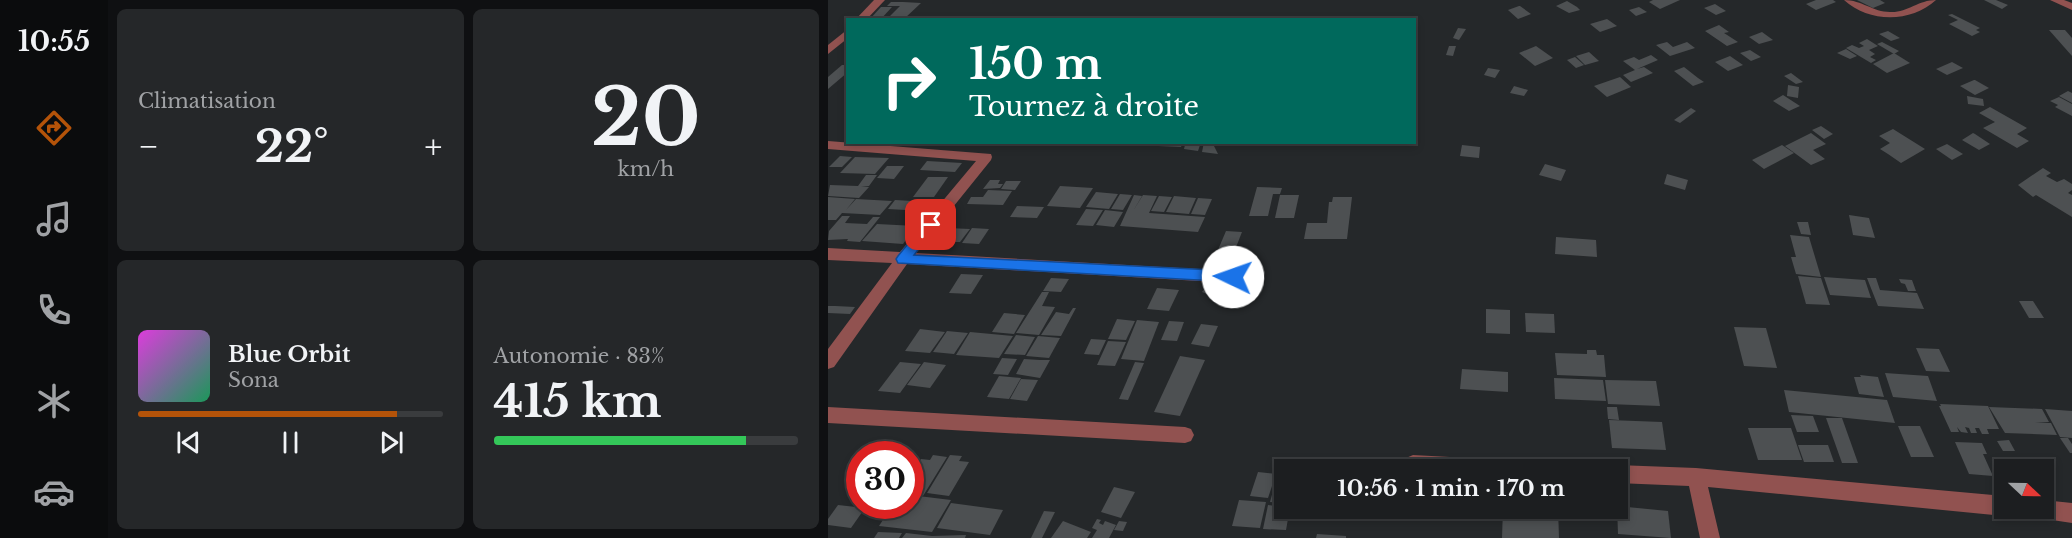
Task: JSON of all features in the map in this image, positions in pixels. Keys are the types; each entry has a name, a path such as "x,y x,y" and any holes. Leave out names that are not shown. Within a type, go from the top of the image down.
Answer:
{"street":[{"path":"862,18 880,0"},
{"path":"1850,0 1879,14 1902,16 1931,0"},
{"path":"2055,0 2072,7"},
{"path":"828,51 846,34"},
{"path":"828,145 986,157 903,259 828,362"},
{"path":"828,254 1233,277"},
{"path":"828,415 1185,435"},
{"path":"1628,474 1696,477 1994,505"},
{"path":"1696,477 1710,538"},
{"path":"2054,511 2072,513"}],"building":[{"path":"1680,0 1660,9 1649,2"},
{"path":"1816,0 1836,2 1816,10 1806,4"},
{"path":"1857,0 1880,0 1885,3 1873,8"},
{"path":"1984,0 1996,0 2008,5 2002,9"},
{"path":"1567,1 1580,10 1569,13 1556,6"},
{"path":"891,2 921,3 905,18 888,18 900,6 887,6"},
{"path":"1715,4 1726,11 1716,15 1704,8"},
{"path":"1520,6 1531,14 1518,19 1508,10"},
{"path":"881,7 892,7 882,18 871,18"},
{"path":"1639,7 1647,12 1636,16 1629,10"},
{"path":"1952,14 1980,28 1976,30 1980,32 1972,36 1949,24 1958,20 1948,15"},
{"path":"1607,19 1617,26 1600,32 1590,24"},
{"path":"1719,25 1729,32 1724,33 1738,42 1727,46 1705,31"},
{"path":"1458,28 1466,29 1459,40 1453,38"},
{"path":"2049,30 2065,30 2072,38 2072,56"},
{"path":"1888,31 1900,38 1891,41 1879,34"},
{"path":"1762,32 1773,40 1759,44 1749,37"},
{"path":"1867,39 1878,46 1869,50 1875,54 1870,57 1876,60 1871,63 1846,48 1852,45 1859,48 1864,46 1859,43"},
{"path":"1667,42 1673,47 1687,42 1695,48 1670,56 1656,45"},
{"path":"1882,42 1899,51 1894,54 1877,44"},
{"path":"1449,46 1456,46 1453,56 1446,55"},
{"path":"1536,46 1553,58 1535,66 1519,53"},
{"path":"1846,49 1857,56 1850,59 1837,53"},
{"path":"1750,50 1761,57 1751,61 1740,53"},
{"path":"1589,52 1599,61 1585,65 1576,56"},
{"path":"1894,53 1910,63 1887,73 1873,64"},
{"path":"1651,55 1658,60 1637,69 1644,67 1653,73 1631,82 1623,75 1635,70 1623,61 1634,57 1639,60"},
{"path":"1730,56 1743,65 1728,71 1715,62"},
{"path":"1575,57 1584,65 1576,68 1567,60"},
{"path":"1952,62 1963,68 1947,75 1936,69"},
{"path":"842,65 846,65 846,74 828,89 828,77"},
{"path":"1684,67 1704,82 1693,86 1674,71"},
{"path":"1488,68 1500,70 1495,78 1484,75"},
{"path":"1791,73 1803,82 1796,84 1784,76"},
{"path":"1620,77 1631,87 1607,97 1594,86"},
{"path":"1975,80 1989,88 1975,95 1960,86"},
{"path":"1788,85 1799,87 1798,98 1787,96"},
{"path":"1514,86 1528,90 1524,96 1510,93"},
{"path":"2068,91 2072,93 2072,103 2059,96"},
{"path":"1783,95 1800,106 1789,111 1773,101"},
{"path":"1967,96 1983,99 1984,106 1968,104"},
{"path":"2059,97 2072,104 2072,116 2055,107 2058,105 2050,101"},
{"path":"1990,107 2027,128 2017,134 2029,141 2017,148 1983,128 1995,122 1979,113"},
{"path":"1691,108 1696,111 1680,123 1674,120"},
{"path":"1821,126 1833,134 1824,139 1812,130"},
{"path":"1893,129 1925,149 1901,163 1880,149 1890,143 1879,136"},
{"path":"1811,133 1826,144 1813,150 1825,159 1811,165 1785,146"},
{"path":"1973,133 1990,144 1979,150 1962,140"},
{"path":"1159,144 1182,144 1181,147 1158,146"},
{"path":"1200,144 1198,151 1184,149 1185,145"},
{"path":"1204,144 1213,144 1218,154 1202,152"},
{"path":"1947,144 1963,154 1952,160 1936,149"},
{"path":"1462,145 1480,147 1479,158 1460,156"},
{"path":"1782,145 1794,153 1764,169 1752,160"},
{"path":"840,156 852,157 842,167 829,167"},
{"path":"855,157 889,158 875,174 840,173"},
{"path":"927,161 962,163 955,172 920,170"},
{"path":"1545,164 1566,170 1561,181 1539,175"},
{"path":"887,166 904,166 894,179 877,178"},
{"path":"2043,168 2051,173 2046,176 2057,182 2064,179 2072,184 2072,190 2068,193 2072,195 2072,217 2036,195 2033,197 2018,185"},
{"path":"1667,174 1688,180 1685,190 1664,184"},
{"path":"866,175 877,175 869,186 861,186 869,187 859,198 828,196 830,185 858,186"},
{"path":"928,177 948,177 934,197 913,197"},
{"path":"990,180 1000,180 998,184 1003,184 1000,188 983,189"},
{"path":"1006,181 1021,181 1015,190 1001,189"},
{"path":"1060,186 1093,188 1080,208 1047,206"},
{"path":"1257,187 1282,188 1280,194 1273,194 1268,216 1249,216"},
{"path":"988,190 1012,191 1003,205 967,204 971,197 983,197"},
{"path":"1096,192 1118,194 1109,209 1086,207"},
{"path":"1120,194 1132,195 1123,210 1111,209"},
{"path":"1134,195 1142,196 1133,211 1143,195 1157,196 1149,213 1205,217 1198,232 1120,226"},
{"path":"1280,195 1299,195 1294,218 1275,218"},
{"path":"1159,196 1172,197 1164,212 1151,211"},
{"path":"1174,196 1196,198 1189,214 1166,212"},
{"path":"828,197 855,199 846,210 856,199 892,201 880,215 842,213 836,220 828,220"},
{"path":"1333,197 1352,197 1347,239 1304,239 1307,223 1327,223 1329,202 1332,202"},
{"path":"1198,198 1212,199 1205,215 1191,214"},
{"path":"895,200 930,202 923,211 888,209"},
{"path":"1017,206 1044,207 1037,218 1010,217"},
{"path":"1086,209 1103,210 1093,226 1076,225"},
{"path":"1105,210 1123,212 1114,227 1096,225"},
{"path":"1849,215 1869,218 1875,238 1853,235"},
{"path":"842,216 850,216 845,223 867,224 873,217 880,217 860,242 847,241 848,239 828,240 829,231"},
{"path":"1797,222 1808,222 1811,235 1801,234"},
{"path":"877,224 916,226 903,244 862,241"},
{"path":"948,228 970,229 960,242 939,242"},
{"path":"972,228 989,229 979,244 962,243"},
{"path":"1226,231 1242,232 1229,265 1212,264"},
{"path":"1790,235 1809,237 1821,277 1796,274 1791,257 1796,257"},
{"path":"1556,237 1596,240 1597,257 1555,254"},
{"path":"961,274 983,275 971,294 949,293"},
{"path":"1798,276 1821,278 1830,305 1806,304"},
{"path":"1824,277 1865,280 1871,298 1830,295"},
{"path":"1051,278 1069,279 1061,292 1043,291"},
{"path":"1867,278 1876,278 1880,290 1917,293 1924,309 1878,306"},
{"path":"1899,279 1912,280 1916,291 1908,291"},
{"path":"1157,288 1179,290 1169,311 1147,309"},
{"path":"1205,288 1228,297 1225,301 1202,292"},
{"path":"1042,292 1049,292 1042,306 1055,307 1039,335 1016,333"},
{"path":"2019,301 2033,301 2044,318 2029,318"},
{"path":"828,306 855,307 850,314 828,313"},
{"path":"1073,308 1076,308 1061,336 1041,335 1056,312 1069,314"},
{"path":"1486,309 1510,310 1510,334 1486,333"},
{"path":"1004,313 1025,315 1014,334 992,332"},
{"path":"1525,313 1554,314 1555,333 1526,332"},
{"path":"1117,319 1135,321 1126,340 1108,339"},
{"path":"1137,320 1159,322 1144,361 1121,359"},
{"path":"1169,321 1184,322 1177,341 1161,340"},
{"path":"1201,324 1218,326 1209,347 1191,344"},
{"path":"1734,327 1766,328 1777,368 1744,366"},
{"path":"920,329 945,332 930,353 905,351"},
{"path":"947,331 968,333 954,354 933,352"},
{"path":"970,332 1013,336 999,358 956,355"},
{"path":"1016,335 1035,337 1025,355 1004,354"},
{"path":"1038,336 1060,338 1049,358 1026,356"},
{"path":"1091,339 1106,340 1099,355 1084,354"},
{"path":"1108,341 1126,342 1115,366 1097,365"},
{"path":"1916,348 1939,349 1950,372 1926,371"},
{"path":"1587,350 1596,350 1597,355 1604,355 1606,377 1557,375 1555,353 1587,354"},
{"path":"1180,356 1205,360 1180,416 1154,412"},
{"path":"1002,358 1017,359 1008,375 993,374"},
{"path":"1024,359 1050,360 1040,378 1016,374"},
{"path":"900,362 921,364 900,393 878,391"},
{"path":"924,362 946,365 930,388 907,385"},
{"path":"1135,362 1144,363 1128,400 1119,399"},
{"path":"1462,369 1508,372 1508,392 1460,389"},
{"path":"1885,373 1928,376 1937,401 1893,397"},
{"path":"1860,375 1878,377 1884,397 1859,394 1854,377 1861,377"},
{"path":"999,376 1021,378 1009,399 987,397"},
{"path":"1554,378 1603,380 1606,401 1555,399"},
{"path":"1021,379 1038,380 1027,401 1010,399"},
{"path":"1605,380 1656,381 1660,406 1608,404"},
{"path":"1784,390 1887,400 1895,423 1789,412"},
{"path":"1940,404 1988,406 1999,429 1987,429 1989,434 1982,434 1979,428 1975,428 1977,433 1971,433 1969,428 1965,427 1968,433 1961,432 1957,427 1959,432 1951,432"},
{"path":"1607,407 1617,407 1619,420 1608,419"},
{"path":"1989,407 2042,409 2049,422 2035,423 2051,423 2057,435 2005,433"},
{"path":"2045,409 2072,411 2072,438 2060,437"},
{"path":"1791,415 1813,416 1819,432 1797,432"},
{"path":"1826,418 1842,418 1858,463 1842,463"},
{"path":"1609,420 1662,422 1666,450 1612,448"},
{"path":"1898,426 1920,426 1934,457 1911,457"},
{"path":"1748,428 1791,428 1802,460 1758,460"},
{"path":"2060,438 2068,438 2072,444 2072,453 2070,453"},
{"path":"2009,440 2015,451 2003,451 1997,441"},
{"path":"1955,442 1982,443 1987,454 1983,454 1993,476 1969,474"},
{"path":"1798,445 1828,445 1834,462 1804,462"},
{"path":"933,455 947,457 924,494 924,459 930,460"},
{"path":"950,455 962,456 959,461 969,462 949,496 927,493"},
{"path":"1258,472 1274,474 1268,498 1250,496"},
{"path":"1114,487 1135,492 1121,518 1101,512"},
{"path":"1273,491 1274,491 1274,502 1270,502"},
{"path":"924,497 951,500 932,532 879,526 884,519 924,519"},
{"path":"1239,500 1266,502 1260,528 1232,526"},
{"path":"951,503 1003,510 990,535 937,528"},
{"path":"838,505 846,506 846,519 857,519 851,528 828,525 828,519"},
{"path":"1268,505 1274,506 1274,519 1288,519 1286,530 1263,529"},
{"path":"1628,507 1668,511 1671,538 1618,534 1617,519 1628,519"},
{"path":"1044,511 1055,512 1042,538 1031,538"},
{"path":"1097,519 1101,520 1099,523 1103,525 1105,521 1116,525 1109,538 1092,538 1097,530 1092,528"},
{"path":"1503,519 1558,519 1559,538 1502,538"},
{"path":"1063,521 1091,532 1087,538 1051,538"},
{"path":"1119,521 1127,522 1123,531 1114,530"},
{"path":"878,532 902,533 899,538 874,538"},
{"path":"906,533 932,536 966,535 965,538 902,538"},
{"path":"1317,534 1346,536 1346,538 1316,538"}],"route":[{"path":"931,225 903,259 1233,277"}]}
